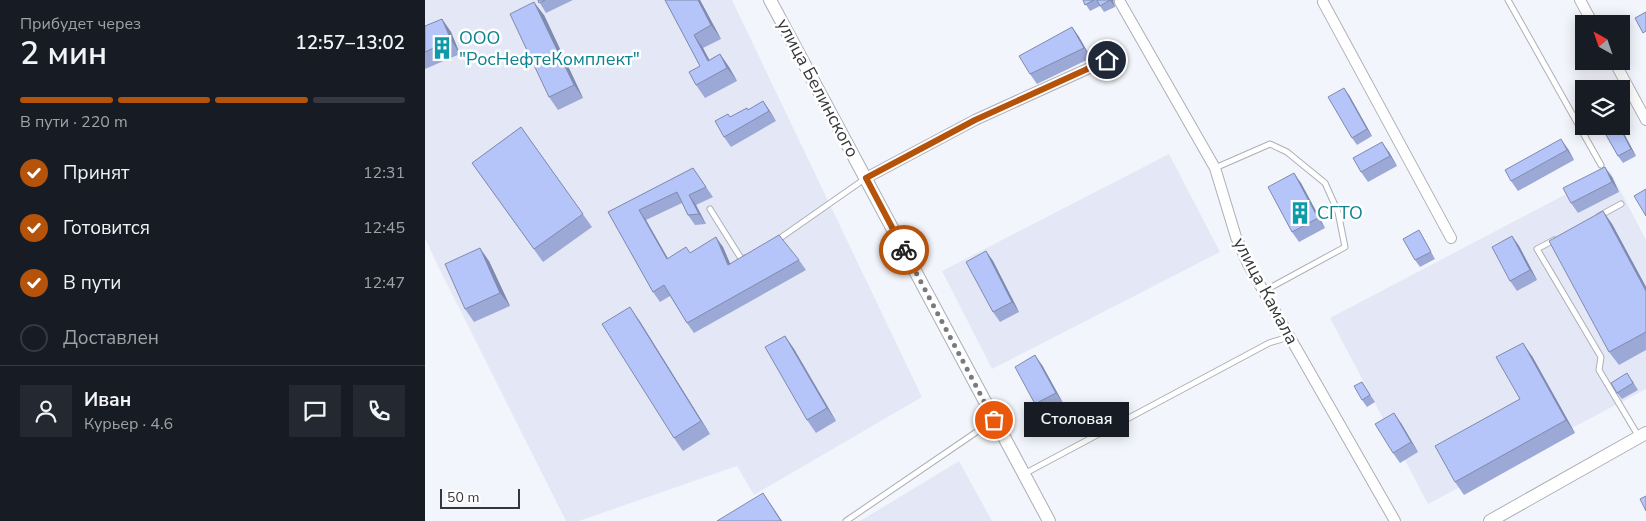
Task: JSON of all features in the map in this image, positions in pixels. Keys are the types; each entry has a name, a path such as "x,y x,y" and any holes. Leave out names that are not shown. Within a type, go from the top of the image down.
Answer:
{"street":[{"name":"улица Белинского","path":"769,0 1049,521"},
{"path":"1580,0 1588,15"},
{"path":"1324,1 1451,238"},
{"name":"улица Камала","path":"1121,2 1215,168 1236,237 1248,264 1395,521"},
{"path":"866,178 975,120 1107,60"},
{"path":"1619,70 1646,120"},
{"path":"1490,521 1643,435"}],"lane":[{"path":"1508,0 1601,165"},
{"path":"1215,168 1270,144 1287,152 1325,183 1338,212 1345,247 1263,291"},
{"path":"772,243 866,178"},
{"path":"1596,218 1621,204"},
{"path":"711,209 742,260 749,256"},
{"path":"1562,236 1537,249 1601,357 1599,370 1643,435"},
{"path":"1023,474 1269,343 1290,337"},
{"path":"846,521 994,420"}],"shaded area":[{"path":"425,0 732,0 922,397 754,495 737,466 579,521 566,521 425,238"},
{"path":"1169,154 1220,252 992,369 942,271"},
{"path":"1610,171 1646,240 1646,389 1428,504 1330,318"},
{"path":"959,461 992,521 860,521"}],"building":[{"path":"665,0 698,0 711,25 694,35 708,61 720,54 727,68 696,85 689,72 700,66"},
{"path":"1083,0 1094,0 1085,5"},
{"path":"1097,0 1110,0 1100,6"},
{"path":"534,2 574,85 549,97 510,14"},
{"path":"1646,12 1646,31 1643,33 1635,18"},
{"path":"442,19 451,40 425,52 425,26"},
{"path":"1072,27 1084,48 1030,74 1019,56"},
{"path":"1344,88 1367,129 1352,138 1328,97"},
{"path":"763,101 769,111 724,137 715,121 728,114 730,117 747,108 748,110"},
{"path":"521,127 583,214 534,249 472,163"},
{"path":"1606,135 1624,135 1631,149 1618,156"},
{"path":"1561,139 1567,150 1511,181 1505,170"},
{"path":"1382,142 1390,156 1361,172 1353,158"},
{"path":"1605,167 1612,182 1571,203 1563,188"},
{"path":"693,168 706,187 689,195 699,214 688,215 677,192 639,210 667,259 686,247 690,253 716,237 728,265 779,235 799,260 687,323 664,285 653,292 608,212"},
{"name":"СГТО","path":"1294,173 1318,218 1292,232 1268,187"},
{"path":"1646,189 1646,216 1634,196"},
{"path":"1603,211 1646,291 1646,332 1609,352 1549,241"},
{"path":"1419,230 1431,252 1415,260 1403,239"},
{"path":"1512,236 1530,270 1510,281 1492,247"},
{"path":"480,248 500,293 465,309 445,264"},
{"path":"986,251 1012,302 993,312 966,262"},
{"path":"630,307 701,421 674,438 602,324"},
{"path":"785,336 827,408 807,420 765,347"},
{"path":"1523,343 1566,420 1455,482 1435,446 1520,399 1496,357"},
{"path":"1035,355 1056,393 1035,404 1015,367"},
{"path":"1627,373 1633,383 1617,393 1611,383"},
{"path":"1362,382 1370,395 1362,400 1354,386"},
{"path":"1394,413 1411,442 1393,453 1375,424"},
{"path":"763,493 781,521 717,521"},
{"path":"1646,496 1646,511 1640,499"}],"way so far":[{"path":"904,250 994,420"}],"place":[{"name":"ООО \"РосНефтеКомплект\"","path":"442,48"},
{"name":"СГТО","path":"1300,213"},
{"name":"Столовая","path":"994,420"}],"route":[{"path":"904,250 866,178 975,120 1107,60"}]}
